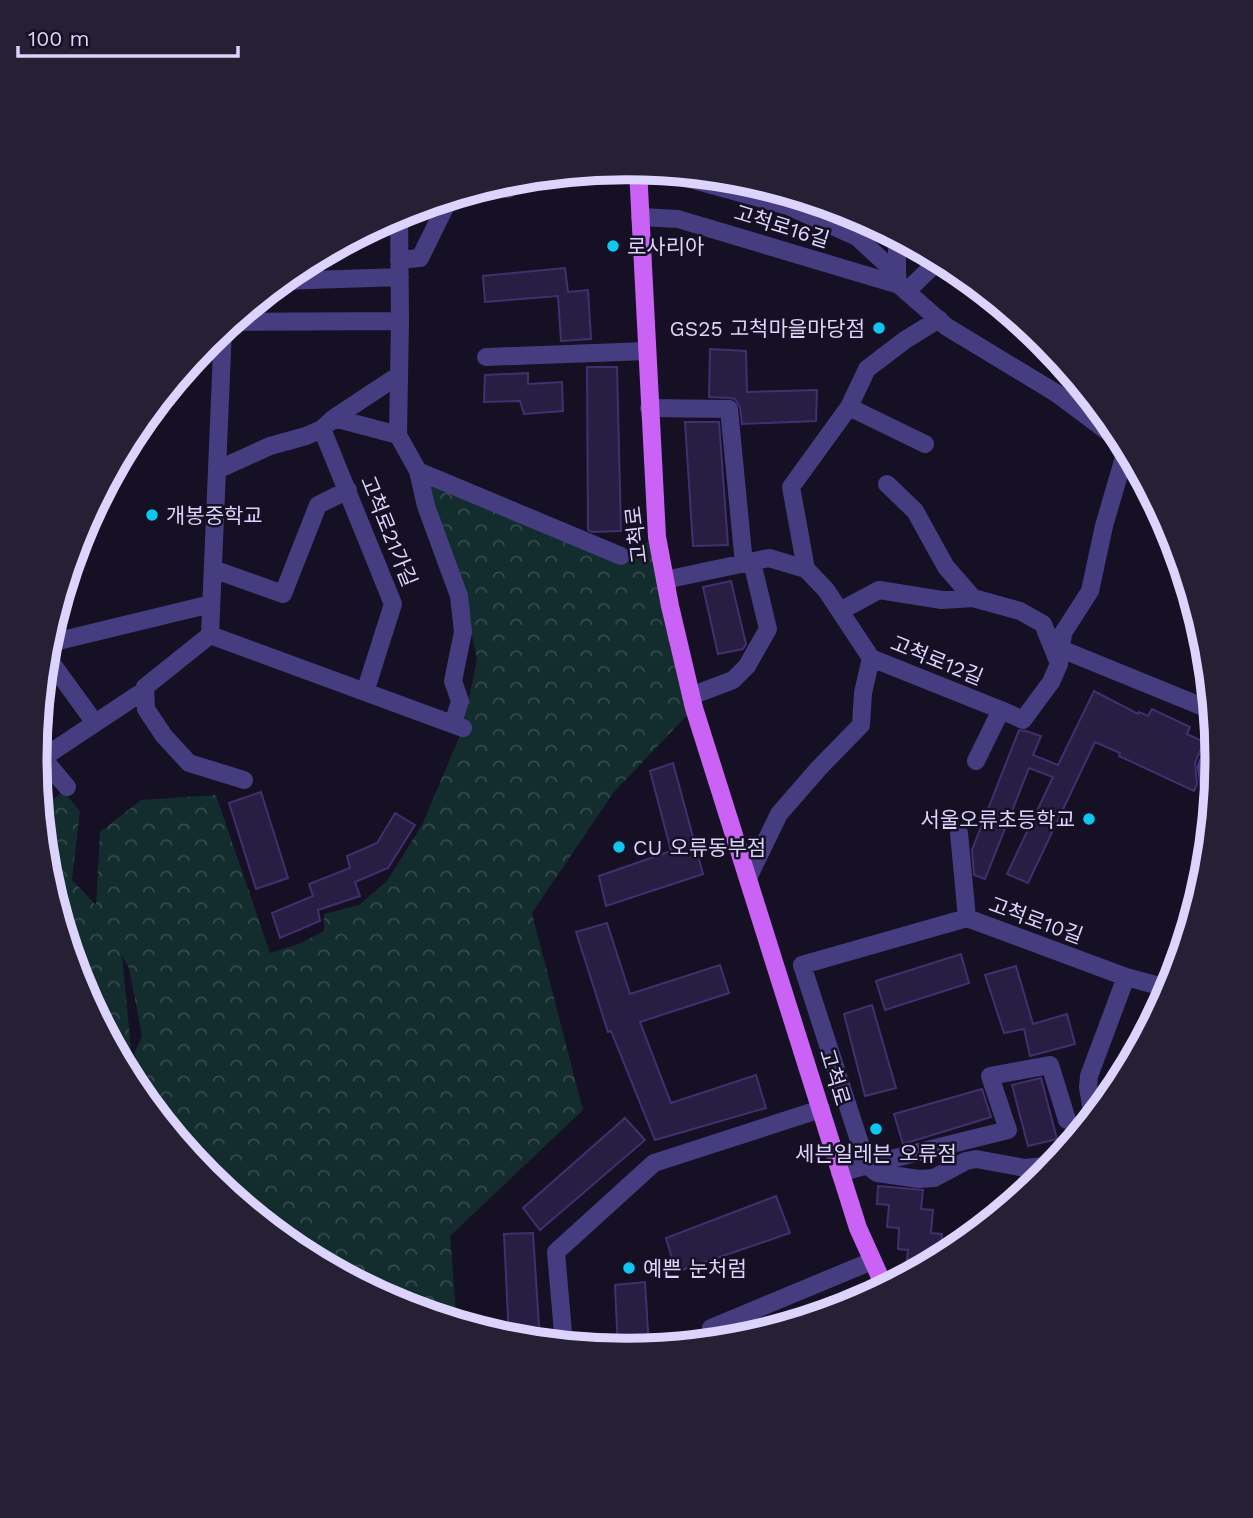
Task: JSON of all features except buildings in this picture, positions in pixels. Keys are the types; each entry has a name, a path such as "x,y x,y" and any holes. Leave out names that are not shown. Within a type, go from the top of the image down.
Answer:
{"main road":[{"name":"고척로","path":"638,180 657,537 665,580 691,696 840,1173 858,1228 881,1280"}],"street":[{"name":"고척로","path":"725,189 788,206 858,237 901,283"},
{"path":"303,279 400,268 420,258 444,209"},
{"name":"고척로16길","path":"640,217 678,219 901,283 947,327 1056,393 1100,426"},
{"path":"328,423 398,435 398,227"},
{"path":"898,247 901,283 930,265"},
{"path":"665,580 769,558 806,569 791,487 849,407 867,369 905,340 939,319"},
{"path":"246,322 400,321"},
{"path":"222,344 210,635 145,687 145,690 146,709 164,736 189,763 244,780"},
{"path":"486,357 647,351"},
{"path":"217,470 270,446 306,436 399,375"},
{"path":"849,407 925,444"},
{"path":"649,408 729,409 748,563 768,629 747,666 733,681 691,696"},
{"name":"고척로21가길","path":"328,423 348,490 393,604 365,692"},
{"name":"고척로21가길","path":"210,635 458,726 460,701 453,681 463,632 459,596 426,506 418,471 398,435"},
{"name":"고척로16길","path":"1060,656 1062,633 1090,592 1104,526 1123,461"},
{"path":"418,471 621,556"},
{"path":"887,484 915,511 946,567 973,598"},
{"path":"213,569 283,594 318,505 348,490"},
{"name":"고척로12길","path":"806,569 826,590 871,658 1023,720 1051,682 1060,656"},
{"path":"840,611 879,590 942,600 973,598 1020,611 1043,624 1060,656 1204,708"},
{"path":"59,641 211,604"},
{"path":"748,878 779,814 861,726 863,693 871,658"},
{"path":"55,667 96,723"},
{"path":"47,752 145,690"},
{"name":"고척로12길","path":"976,761 1001,710"},
{"path":"47,767 67,787"},
{"name":"고척로10길","path":"959,833 968,918 1126,977 1160,986"},
{"path":"968,918 803,965 867,1165 877,1173 919,1179 934,1178 976,1158 1037,1168"},
{"path":"1091,1105 1089,1076 1126,977"},
{"path":"840,1173 1009,1130 990,1076 1050,1065 1067,1120"},
{"path":"563,1334 556,1252 654,1163 821,1109"},
{"path":"712,1331 711,1328 872,1261"}],"green space":[{"path":"418,471 621,556 657,537 694,708 614,792 532,913 583,1110 450,1236 456,1313 370,1279 305,1241 274,1219 217,1169 167,1112 131,1059 142,1036 129,968 122,955 131,1049 125,1049 91,981 67,909 58,872 49,803 63,791 80,811 72,880 96,905 100,832 141,800 216,795 270,953 301,943 324,931 324,914 359,905 387,881 423,823 463,728 477,658 458,573"}],"place":[{"name":"로사리아","path":"613,246"},
{"name":"GS25 고척마을마당점","path":"879,328"},
{"name":"개봉중학교","path":"152,515"},
{"name":"서울오류초등학교","path":"1089,819"},
{"name":"CU 오류동부점","path":"619,847"},
{"name":"세븐일레븐 오류점","path":"876,1129"},
{"name":"예쁜 눈처럼","path":"629,1268"}]}
